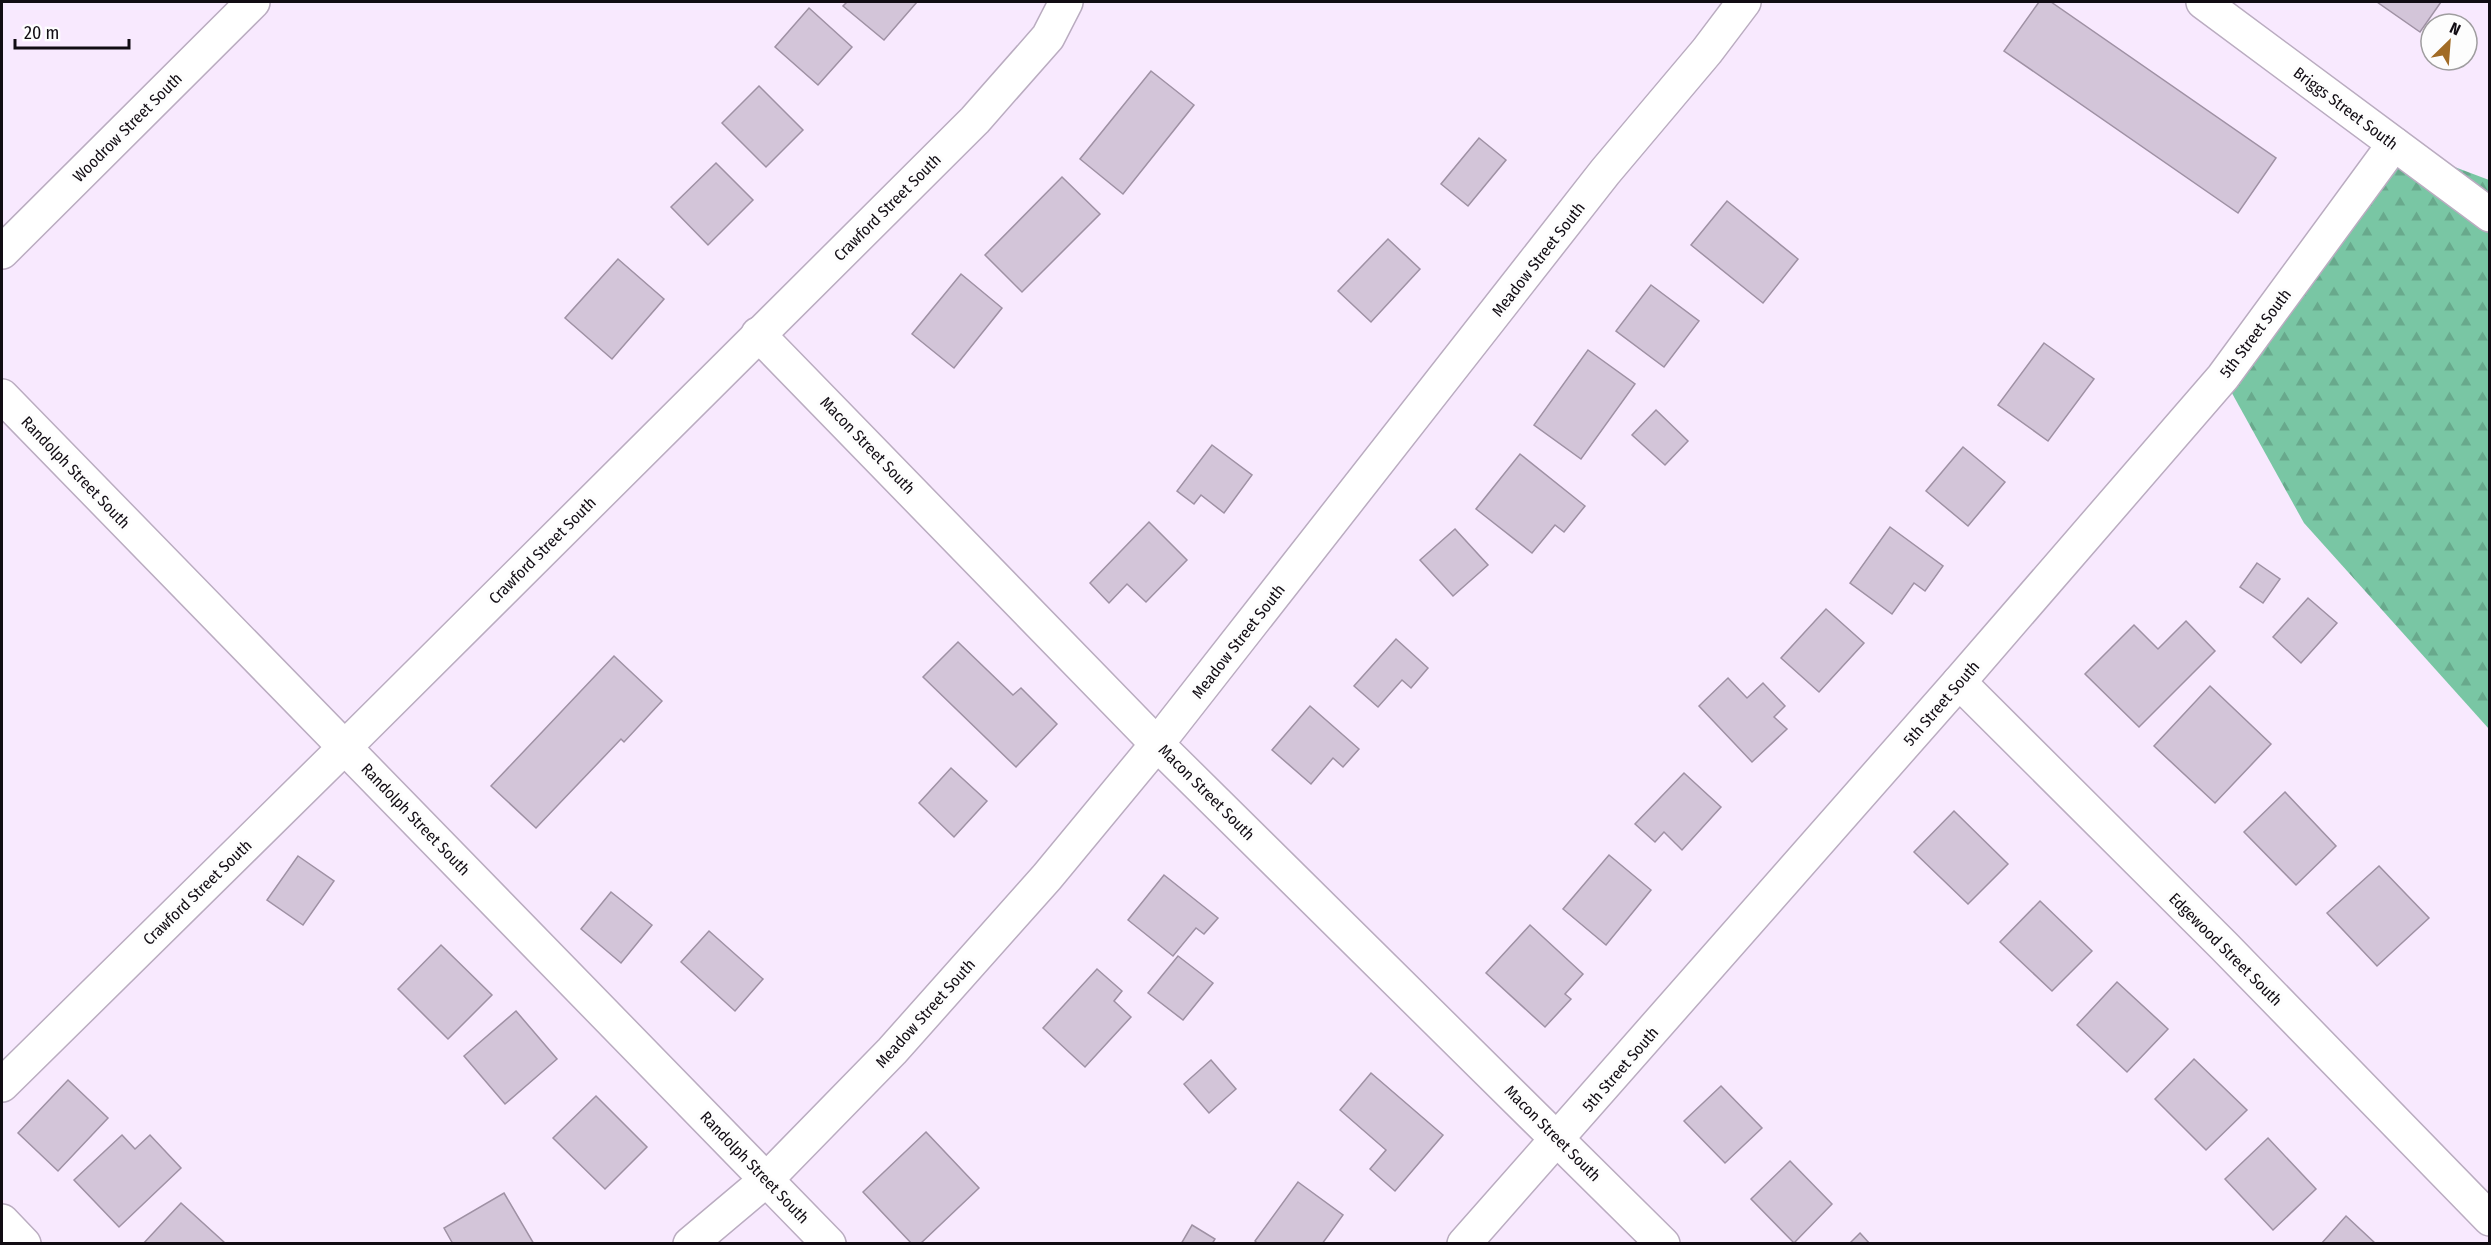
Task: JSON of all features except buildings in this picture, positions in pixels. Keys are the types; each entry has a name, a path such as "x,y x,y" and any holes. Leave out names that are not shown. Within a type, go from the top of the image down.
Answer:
{"street":[{"name":"Woodrow Street South","path":"2,252 253,2"},
{"name":"Crawford Street South","path":"2,1084 346,746 966,129 1010,83 1048,37 1066,2"},
{"name":"Meadow Street South","path":"690,1244 766,1180 892,1052 1047,877 1158,744 1605,172 1707,51 1744,2"},
{"name":"Briggs Street South","path":"2203,2 2490,215"},
{"name":"5th Street South","path":"1464,1244 1959,682 2223,377 2394,144"},
{"name":"Macon Street South","path":"758,334 1158,744 1559,1138 1663,1244"},
{"name":"Randolph Street South","path":"2,396 346,746 829,1244"},
{"name":"Edgewood Street South","path":"1959,682 2224,946 2490,1219"},
{"path":"2,1221 24,1244"}],"green space":[{"path":"2394,144 2489,180 2489,729 2304,523 2223,377"}]}
